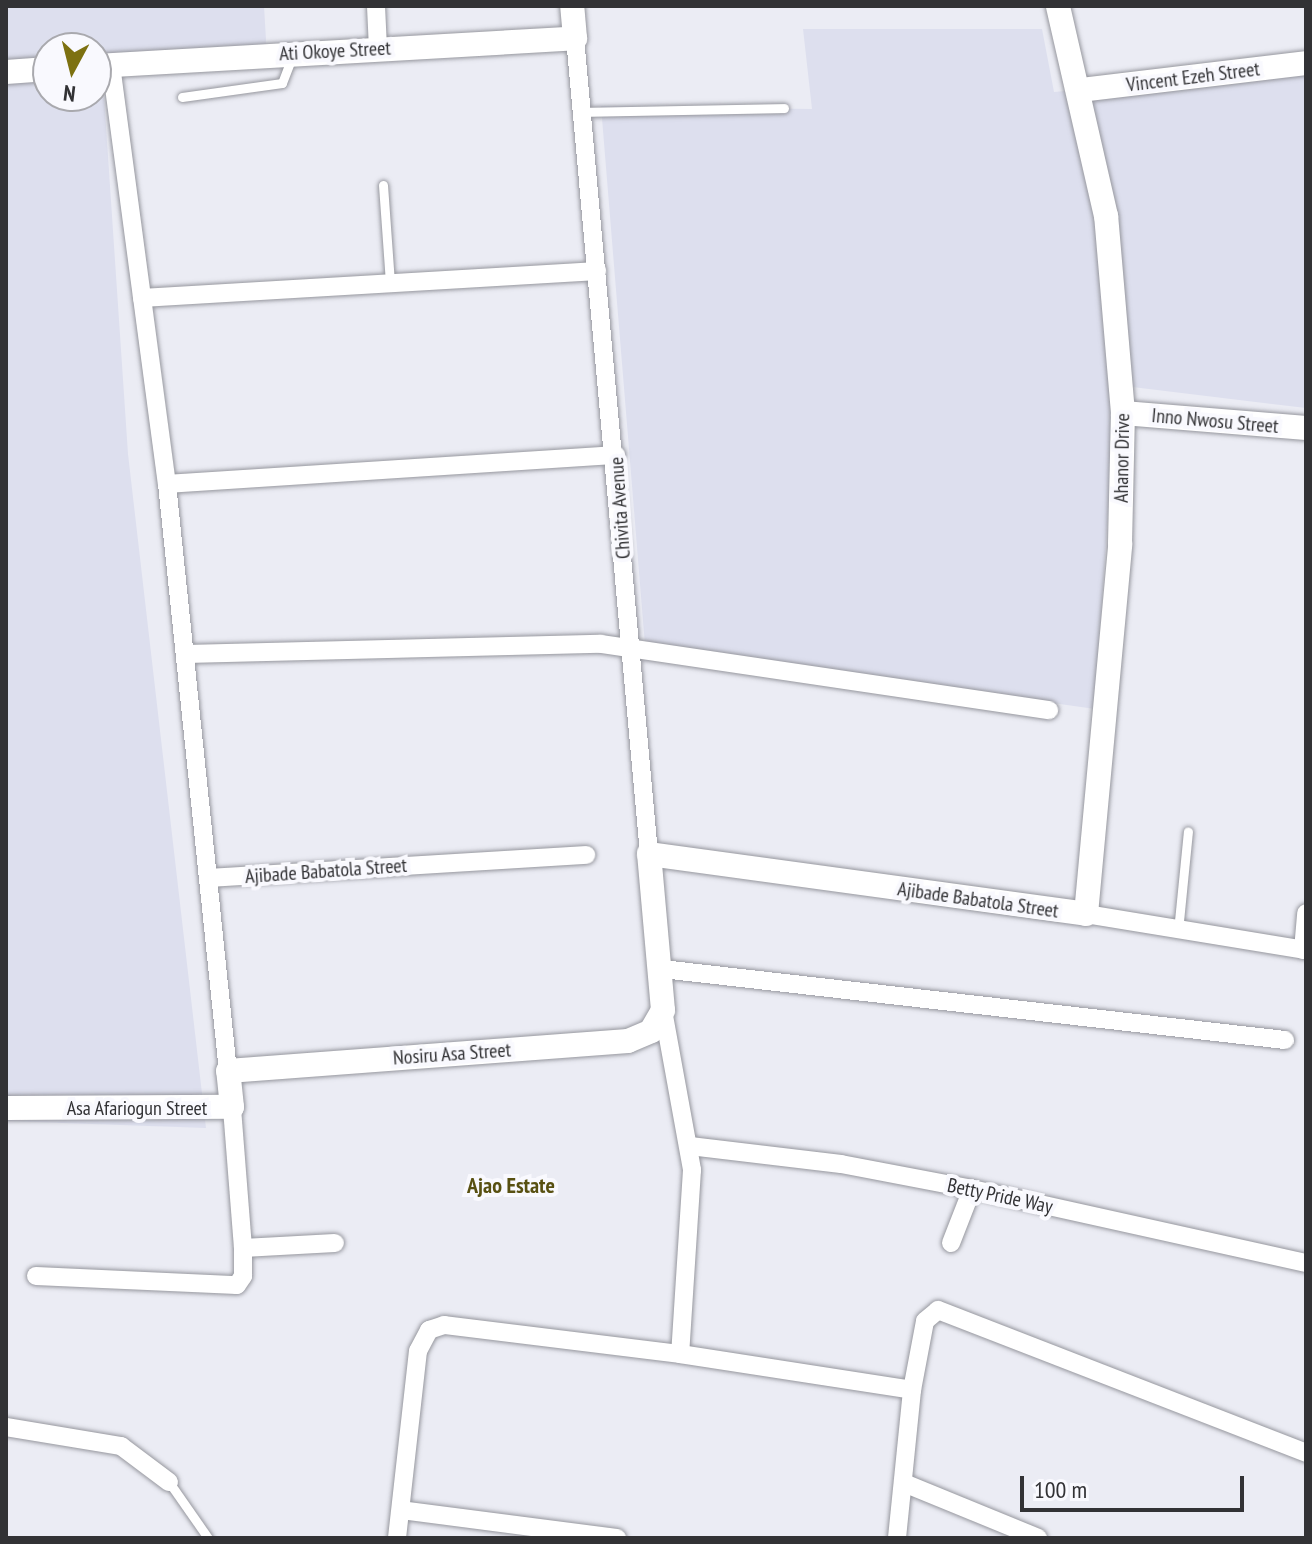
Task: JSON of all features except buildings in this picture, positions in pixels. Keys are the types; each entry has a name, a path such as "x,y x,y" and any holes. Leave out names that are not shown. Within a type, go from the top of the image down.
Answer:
{"street":[{"path":"376,6 378,49"},
{"name":"Chivita Avenue","path":"572,6 616,455 630,648 662,969 663,1010"},
{"name":"Ahanor Drive","path":"1058,6 1081,90 1106,216 1123,413 1120,544 1086,914"},
{"name":"Ati Okoye Street","path":"112,65 575,38"},
{"name":"Vincent Ezeh Street","path":"1081,90 1306,63"},
{"path":"6,72 32,70"},
{"path":"111,112 142,298 167,484 228,1071"},
{"path":"142,298 597,271"},
{"name":"Inno Nwosu Street","path":"1123,413 1306,428"},
{"path":"167,484 616,455"},
{"path":"185,654 561,643 630,648 1049,710"},
{"name":"Ajibade Babatola Street","path":"649,854 1086,914 1305,950"},
{"name":"Ajibade Babatola Street","path":"209,878 586,855"},
{"path":"1305,950 1306,913"},
{"path":"662,969 1285,1040"},
{"path":"663,1010 690,1146 691,1216 680,1354"},
{"name":"Nosiru Asa Street","path":"228,1071 628,1041 651,1031 663,1010"},
{"name":"Asa Afariogun Street","path":"6,1108 232,1107 228,1071"},
{"path":"36,1276 222,1288 237,1285 243,1276 243,1248 232,1107"},
{"name":"Betty Pride Way","path":"690,1146 841,1164 972,1189 1306,1263"},
{"path":"951,1243 972,1189"},
{"path":"243,1248 335,1243"},
{"path":"897,1538 912,1390 925,1321 938,1310 1306,1453"},
{"path":"397,1538 414,1371 421,1339 429,1330 444,1325 680,1354 912,1390"},
{"path":"6,1427 121,1446 169,1482"},
{"path":"904,1483 1038,1538"},
{"path":"401,1510 617,1538"}],"lane":[{"path":"182,97 282,83 288,78 292,53"},
{"path":"582,112 784,108"},
{"path":"383,185 390,282"},
{"path":"1178,931 1188,831"},
{"path":"169,1482 208,1538"}],"shaded area":[{"path":"6,6 264,6 267,57 112,66 112,32 32,32 32,112 105,112 128,454 206,1128 6,1121"},
{"path":"803,29 1042,29 1054,92 1306,70 1306,408 1116,385 1095,709 645,645 601,106 812,109"}],"district":[{"name":"Ajao Estate","path":"511,1186"}]}
